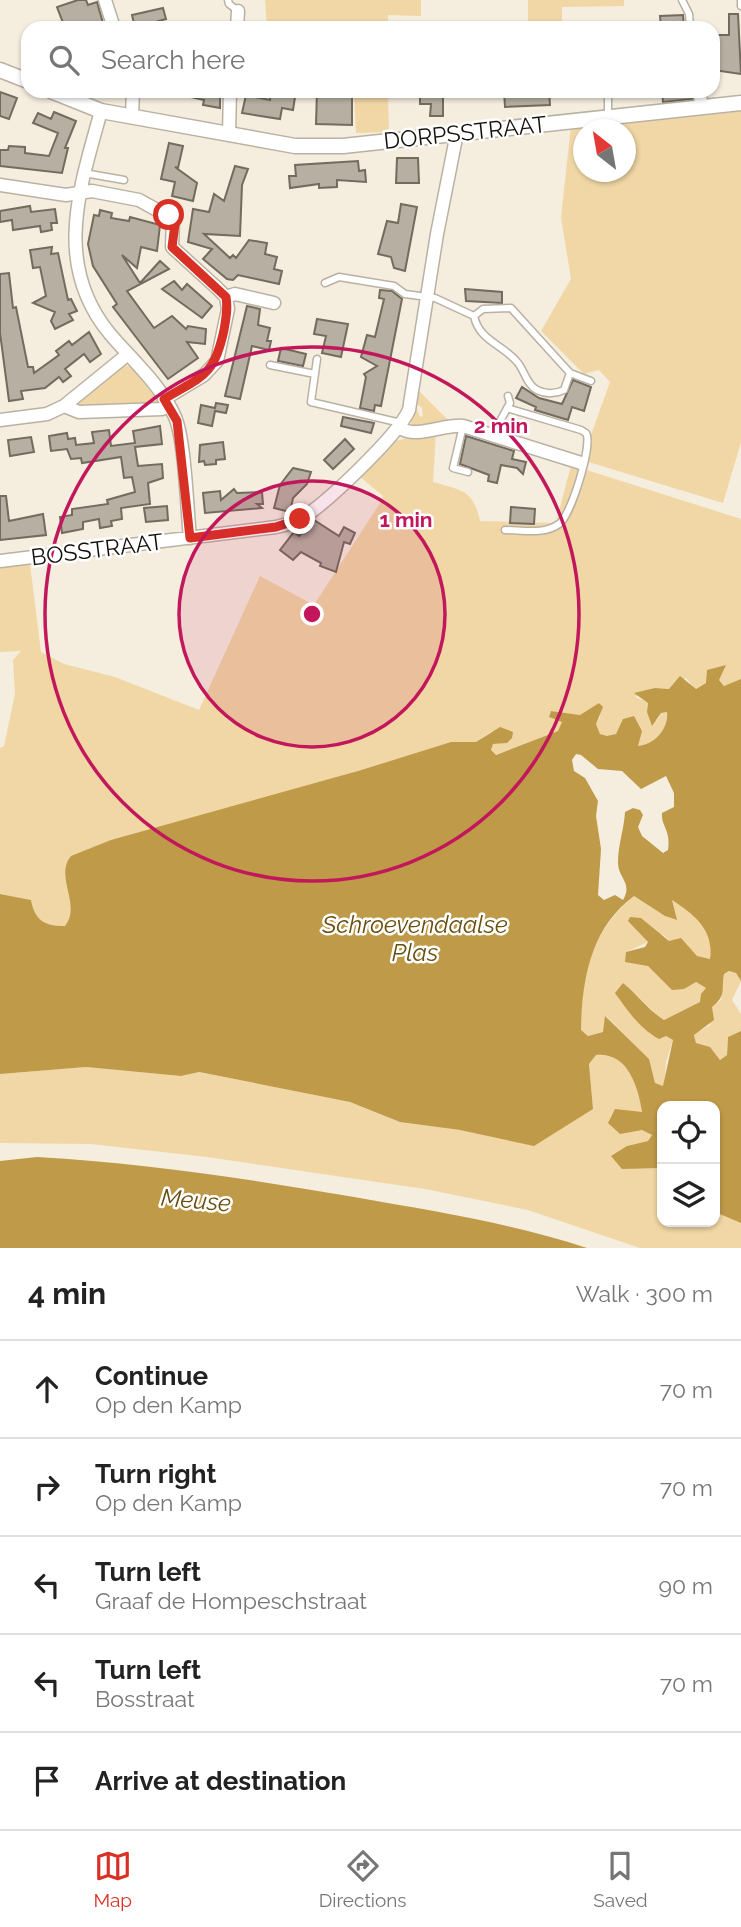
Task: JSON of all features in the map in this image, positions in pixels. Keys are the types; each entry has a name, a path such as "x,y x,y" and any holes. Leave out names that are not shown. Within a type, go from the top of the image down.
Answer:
{"street":[{"path":"105,0 112,21"},
{"path":"237,21 238,11"},
{"path":"0,70 21,78"},
{"name":"DORPSSTRAAT","path":"68,98 100,111 295,146 323,146 741,103"},
{"path":"132,115 133,98"},
{"path":"229,134 230,98"},
{"path":"700,98 701,108"},
{"path":"100,111 78,195 75,236 80,276 95,313 167,402 177,421 190,538"},
{"path":"457,133 426,298 409,410 401,425 405,432 418,432 446,425 463,426 582,463"},
{"path":"0,186 78,195 92,191 139,201 169,215 175,224 171,240 176,252 226,297 228,309 217,361 162,409 79,412 64,406"},
{"path":"226,297 235,294 274,303"},
{"path":"0,420 47,414 64,406 128,354"},
{"name":"BOSSTRAAT","path":"0,561 276,527 300,519 314,509 401,425"}],"lane":[{"path":"229,0 229,4 238,11"},
{"path":"682,0 690,21"},
{"path":"741,0 741,6"},
{"path":"608,98 608,116"},
{"path":"84,173 124,180"},
{"path":"325,283 338,277 399,287 405,294 435,298 474,316 480,333 511,356 530,385 539,391 554,395 564,390 570,373"},
{"path":"474,316 483,309 511,308 570,373 591,382"},
{"path":"317,359 311,402 401,425"},
{"path":"270,365 315,374"},
{"path":"493,434 507,408 508,396"},
{"path":"505,530 545,531 561,523 573,500 589,443 586,433 507,408"},
{"path":"463,426 453,468 468,472"}],"shaded area":[{"path":"265,0 421,0 421,16 388,15 388,21 266,21"},
{"path":"528,0 624,0 624,6 562,7 562,21 528,21"},
{"path":"354,98 388,98 389,132 356,133"},
{"path":"741,108 741,442 723,503 582,460 610,382 599,370 584,374 541,331 571,279 561,218 571,126 573,182 636,182 636,119"},
{"path":"125,365 132,368 160,403 155,407 80,410 76,405 77,400"},
{"path":"417,389 450,422 417,428 412,426 410,420 415,405 420,417 423,416 422,408 415,402"},
{"path":"436,431 433,482 459,490 470,497 480,521 556,523 571,465 741,519 741,679 725,686 719,680 720,676 695,689 686,678 669,689 655,688 635,697 648,702 647,712 657,721 661,713 667,712 666,724 659,735 650,743 638,747 624,719 616,734 607,737 600,734 596,724 600,717 600,703 580,715 551,711 549,717 562,721 563,727 558,731 495,755 491,750 493,744 507,743 492,731 476,742 451,742 358,771 68,886 71,912 65,926 42,921 35,913 31,900 0,894 0,748 4,746 15,694 13,660 21,651 0,652 0,568 30,564 41,652 64,664 115,677 199,710 260,576 314,605 382,500 383,496 359,476 396,441"},
{"path":"634,896 676,920 672,900 702,923 709,938 710,959 697,956 681,939 669,941 664,935 643,933 648,942 626,952 684,989 695,982 706,988 701,1002 664,1020 623,983 666,1036 673,1040 666,1062 664,1086 655,1083 648,1059 606,1016 603,1032 588,1036 581,1030 584,991 591,956 607,925"},
{"path":"729,971 736,973 741,981 732,1000 741,1014 741,1031 728,1037 727,1055 720,1060 710,1047 696,1043 694,1034 710,1025 712,1006 721,1000 724,974"},
{"path":"609,1054 626,1068 636,1086 641,1107 642,1130 652,1135 648,1141 627,1146 641,1168 657,1168 657,1227 720,1227 720,1214 741,1223 741,1248 640,1248 528,1210 425,1189 207,1157 91,1144 0,1143 0,1074 86,1067 181,1076 198,1072 350,1102 400,1122 460,1130 593,1109 589,1064 596,1055"}],"water":[{"name":"Schroevendaalse Plas","path":"726,665 719,680 724,686 741,679 741,981 736,973 729,971 724,974 722,996 712,1007 714,1020 694,1035 696,1043 710,1047 720,1060 727,1055 728,1037 741,1031 741,1223 720,1214 720,1101 657,1101 657,1168 622,1169 611,1156 627,1146 648,1141 652,1135 642,1130 620,1134 608,1123 615,1109 642,1112 629,1072 616,1059 607,1055 596,1055 589,1064 593,1109 534,1146 460,1130 400,1122 350,1102 199,1072 181,1076 86,1067 0,1074 0,894 31,900 35,913 42,921 65,926 71,909 65,873 71,856 111,840 358,771 451,742 476,742 500,727 513,732 507,743 493,744 491,750 496,755 558,731 562,722 549,717 551,711 580,715 599,703 603,707 596,724 600,734 616,734 623,719 634,716 642,731 638,746 644,745 650,743 663,730 667,712 661,713 652,726 647,712 648,703 634,693 655,688 669,689 680,676 696,689 706,683 707,670","holes":["576,754 598,769 622,771 641,789 666,776 674,793 674,807 662,813 669,843 668,850 663,853 642,836 638,827 643,815 640,810 633,808 625,812 618,863 626,885 623,900 615,895 604,900 598,895 601,849 596,816 598,801 585,778 574,771 572,760","634,896 665,916 677,920 672,900 695,918 709,940 710,959 697,956 681,938 669,941 641,918 630,917 628,921 648,942 645,947 626,952 625,962 648,966 672,990 684,989 696,982 706,988 701,994 700,1002 664,1020 623,983 615,993 634,1019 646,1030 659,1039 666,1036 673,1040 663,1086 655,1083 649,1059 605,1016 603,1032 588,1036 581,1030 587,973 599,939 608,923"]},
{"name":"Meuse","path":"37,1157 157,1168 315,1190 472,1218 587,1248 0,1248 0,1161"}],"building":[{"path":"78,0 86,0 88,5 97,2 102,21 62,21 57,7"},
{"path":"163,8 166,19 133,21 132,15"},
{"path":"729,14 738,14 741,74 720,71 720,35 729,35"},
{"path":"683,15 683,21 660,21 660,16"},
{"path":"0,92 17,98 9,119 0,116"},
{"path":"195,98 220,98 220,108 203,105 204,100"},
{"path":"245,98 295,98 293,110 282,108 280,119 242,113"},
{"path":"317,98 352,98 352,125 316,124"},
{"path":"420,98 443,98 443,116 430,116 431,104 420,104"},
{"path":"504,98 550,98 550,105 505,107"},
{"path":"663,98 692,99 663,102"},
{"path":"54,112 76,121 65,148 68,148 62,173 0,166 0,150 8,150 9,146 25,147 25,153 49,156 58,133 33,123 38,113 51,119"},
{"path":"169,143 183,146 178,168 175,167 197,183 193,201 172,196 175,182 161,179"},
{"path":"397,158 418,158 419,183 396,183"},
{"path":"358,161 359,171 365,170 366,182 337,180 337,187 319,188 319,184 290,188 289,176 296,176 295,165"},
{"path":"235,166 248,169 242,185 240,236 204,234 230,258 233,255 236,258 249,240 267,243 265,254 277,257 274,269 282,271 279,284 238,275 233,280 227,279 203,259 212,249 188,242 193,209 209,212 214,194 224,201"},
{"path":"401,204 417,207 405,271 394,268 391,257 378,254 387,221 398,223"},
{"path":"30,206 31,212 55,209 57,223 51,223 52,230 41,232 40,226 13,230 12,220 0,222 0,211"},
{"path":"100,210 112,213 111,218 129,221 130,217 160,225 157,251 141,247 137,268 122,255 140,283 160,261 169,269 127,291 154,328 172,316 186,329 188,326 206,329 205,344 187,342 198,358 168,379 113,307 117,304 93,266 88,244 94,215 99,216"},
{"path":"52,247 51,254 58,253 68,300 71,299 77,311 69,314 73,320 55,329 51,321 55,312 33,303 46,296 40,267 33,268 30,250"},
{"path":"9,273 13,308 16,307 28,367 33,367 34,373 59,355 56,351 69,341 72,345 89,332 101,354 90,362 84,354 65,369 71,376 63,382 59,377 45,388 21,391 23,399 9,401 0,333 0,274"},
{"path":"174,281 182,290 187,284 212,306 202,318 162,289"},
{"path":"465,289 502,292 502,303 466,301"},
{"path":"380,290 392,291 402,299 381,406 375,405 374,411 360,408 366,377 364,374 377,366 361,357 367,335 375,337 384,299 379,298"},
{"path":"247,306 260,309 258,325 270,328 267,341 271,341 269,350 252,346 240,399 225,396"},
{"path":"317,319 348,324 341,357 322,353 326,336 314,334"},
{"path":"281,348 306,354 303,366 278,361"},
{"path":"573,380 591,387 584,411 572,407 568,420 535,410 536,407 516,398 522,387 539,398 562,404"},
{"path":"216,403 228,405 226,413 215,411 212,426 198,423 201,405 215,408"},
{"path":"343,417 374,423 371,433 341,426"},
{"path":"160,426 162,444 135,447 138,466 162,464 163,478 148,483 150,504 121,508 122,519 111,521 112,526 100,528 99,519 83,522 83,529 62,533 60,517 72,515 72,509 108,504 107,500 135,492 132,477 124,478 121,457 82,463 81,458 71,459 67,449 51,451 49,436 67,433 68,439 75,438 76,445 94,443 92,432 109,430 111,446 135,443 133,431"},
{"path":"466,436 514,451 512,459 526,462 523,474 517,468 501,465 497,483 488,481 489,475 460,464"},
{"path":"31,437 34,452 10,456 8,440"},
{"path":"345,439 354,449 333,469 324,460"},
{"path":"223,442 225,459 216,460 216,464 205,465 204,461 199,462 200,445"},
{"path":"293,468 311,472 307,484 293,498 290,512 274,508 280,485"},
{"path":"234,489 237,493 262,492 263,504 257,504 262,508 205,513 203,493 220,491 221,500"},
{"path":"0,496 6,496 9,521 43,514 46,535 0,540"},
{"path":"167,506 168,520 146,522 144,508"},
{"path":"511,507 535,509 534,524 510,523"},
{"path":"314,520 339,536 344,527 355,533 350,544 344,542 336,572 320,566 321,563 301,552 293,560 280,550 294,532 299,536"}],"route":[{"path":"169,215 175,224 172,247 226,297 228,309 217,361 204,375 164,399 177,421 190,538 276,527 300,519"}]}
